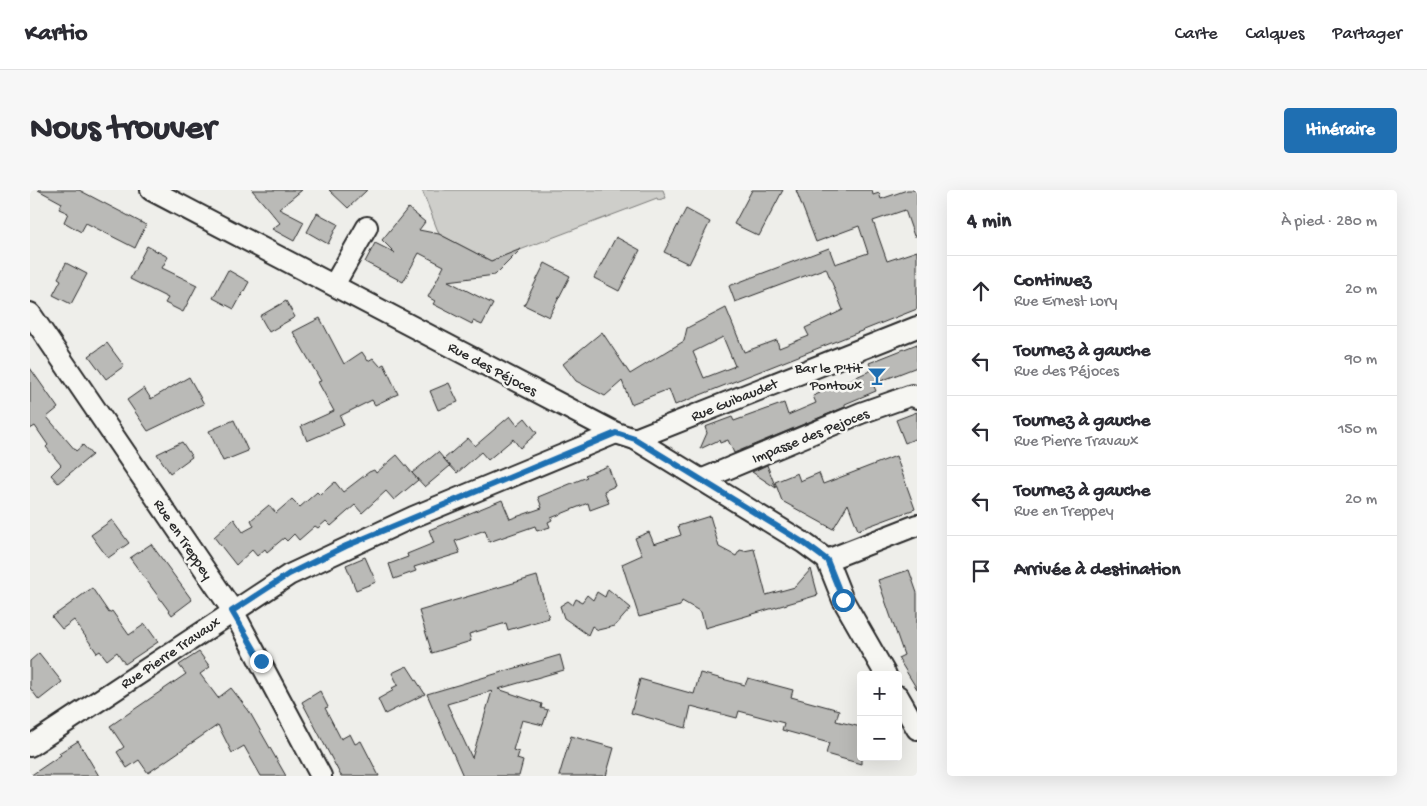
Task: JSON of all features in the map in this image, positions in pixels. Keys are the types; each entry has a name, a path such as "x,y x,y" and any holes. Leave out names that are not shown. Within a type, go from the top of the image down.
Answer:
{"street":[{"name":"Rue des Péjoces","path":"151,190 616,433 635,439 703,479 804,543 827,560"},
{"path":"334,286 367,227"},
{"name":"Rue en Treppey","path":"30,313 232,611 321,776"},
{"name":"Rue Guibaudet","path":"635,439 917,327"},
{"name":"Impasse des Pejoces","path":"703,479 861,413 912,396 917,398"},
{"name":"Rue Pierre Travaux","path":"33,738 289,574 346,546 616,433"},
{"path":"884,671 843,600 827,560 917,525"},
{"path":"902,703 917,729"}],"shaded area":[{"path":"422,190 663,190 666,198 658,200 657,198 491,261 439,234"}],"building":[{"path":"38,190 79,190 146,225 135,248 86,223 81,232 64,222 68,213 59,209 62,203"},
{"path":"252,190 302,190 279,209 304,222 294,241 272,229 280,223"},
{"path":"329,190 367,190 348,208"},
{"path":"752,190 783,190 759,236 734,224"},
{"path":"796,190 872,190 873,195 879,193 881,199 907,190 917,190 917,236 914,236 905,210 873,221 887,261 917,251 917,309 675,405 669,389 631,404 622,381 605,396 576,381 563,364 602,332 630,374 684,341 687,328 726,308 744,352 777,340 779,348 809,336 805,328 843,310 826,268 735,302 729,286 829,248 835,264 868,253 859,226 816,242","holes":["723,337 735,366 704,378 693,352"]},
{"path":"408,208 425,222 419,230 439,234 491,261 521,249 495,275 448,281 493,304 482,325 473,321 472,324 433,304 435,301 428,297 444,266 419,253 403,282 365,262 375,243 395,253 382,240"},
{"path":"686,209 710,222 689,264 664,252"},
{"path":"317,213 338,224 328,244 307,232"},
{"path":"616,237 640,250 619,291 594,278"},
{"path":"147,246 168,257 162,268 197,285 183,312 165,303 168,298 130,279"},
{"path":"66,263 87,274 71,304 53,295 61,280 58,278"},
{"path":"545,263 570,276 549,317 524,305"},
{"path":"228,270 249,282 234,309 213,298"},
{"path":"286,301 295,317 269,332 260,316"},
{"path":"320,318 344,364 362,352 368,361 373,358 380,366 384,364 398,394 375,405 372,400 340,416 344,425 307,441 301,426 334,411 318,382 321,381 293,332"},
{"path":"107,343 124,366 106,379 89,356"},
{"path":"917,344 917,367 873,384 876,391 845,404 845,407 734,453 728,440 720,443 719,440 700,449 707,433 705,427 732,417 734,421 784,403 788,415 816,403 813,396 872,370 869,363"},
{"path":"30,368 58,408 47,417 76,451 83,445 92,455 58,483 51,475 61,465 46,447 48,445 35,426 30,429"},
{"path":"189,377 204,404 148,431 127,400 144,388 151,399"},
{"path":"449,383 458,402 438,410 430,391"},
{"path":"917,412 917,438 905,443 896,420"},
{"path":"510,416 517,425 525,418 537,433 520,448 513,439 488,460 481,452 457,473 444,459 468,438 475,446"},
{"path":"234,420 248,451 223,461 209,431"},
{"path":"182,442 192,457 170,473 157,454"},
{"path":"438,452 450,466 425,487 412,473"},
{"path":"397,455 418,480 394,500 386,491 362,513 355,505 331,526 326,521 318,528 315,526 299,540 294,534 287,541 284,538 267,552 265,549 257,556 252,550 236,565 214,537 234,519 243,532 254,526 251,520 269,505 276,513 292,499 300,507 317,492 320,495 335,482 343,492 369,472 374,470 376,473"},
{"path":"896,456 915,509 858,530 848,504 833,529 782,501 775,482 797,473 800,481 819,473 823,484"},
{"path":"767,465 776,488 752,472"},
{"path":"608,466 615,486 604,491 609,503 590,510 588,503 551,518 552,520 548,522 550,527 537,531 535,526 489,542 485,530 455,541 460,553 414,567 416,571 394,579 389,564 408,557 407,554 434,543 429,530 502,500 510,519 542,508 538,497 587,477 585,475"},
{"path":"710,516 719,547 736,556 740,550 754,549 766,595 795,587 811,569 818,595 705,628 701,612 682,601 680,606 639,617 622,564 642,555 635,538 649,532 654,544 681,535 678,526"},
{"path":"112,520 129,543 108,558 91,535"},
{"path":"151,544 192,600 172,615 130,558"},
{"path":"365,557 376,582 356,590 346,565"},
{"path":"909,570 917,593 917,689 898,658 904,655 878,580"},
{"path":"537,576 549,618 508,630 506,623 469,634 471,641 432,653 419,611"},
{"path":"92,588 109,613 112,611 129,635 145,624 158,642 125,664 117,652 107,660 100,651 97,653 74,620 62,629 52,617"},
{"path":"608,589 631,608 615,626 598,630 592,626 588,635 564,618 560,606 568,601 573,605 576,599 582,602 587,595 593,600 597,592 605,597"},
{"path":"199,652 210,667 200,674 218,698 231,688 249,711 286,776 261,776 244,746 232,753 218,725 148,773 139,760 127,768 117,752 124,747 110,726 186,674 179,665"},
{"path":"39,653 62,682 39,700 30,688 30,661"},
{"path":"560,655 564,670 498,689 542,704 541,708 548,710 543,725 522,720 513,750 519,752 517,759 523,761 519,776 463,776 427,694","holes":["492,691 472,758 447,704"]},
{"path":"407,666 425,694 385,714 378,699 394,690 392,688 398,685 392,673"},
{"path":"700,673 745,685 748,678 793,690 791,697 839,710 836,721 857,726 857,761 861,761 861,764 826,754 829,743 782,730 784,723 739,711 737,718 691,706 686,728 631,713 640,679 694,694"},
{"path":"320,691 328,707 325,708 341,739 350,734 355,744 361,741 379,776 341,776 302,702"},
{"path":"571,736 614,748 606,776 559,776"},
{"path":"78,741 99,776 30,776 61,755 59,753"}],"place":[{"name":"Bar le P'tit Pontoux","path":"877,376"}],"route":[{"path":"261,661 232,611 289,574 346,546 413,517 616,433 635,439 703,479 804,543 827,560 843,600"}]}
